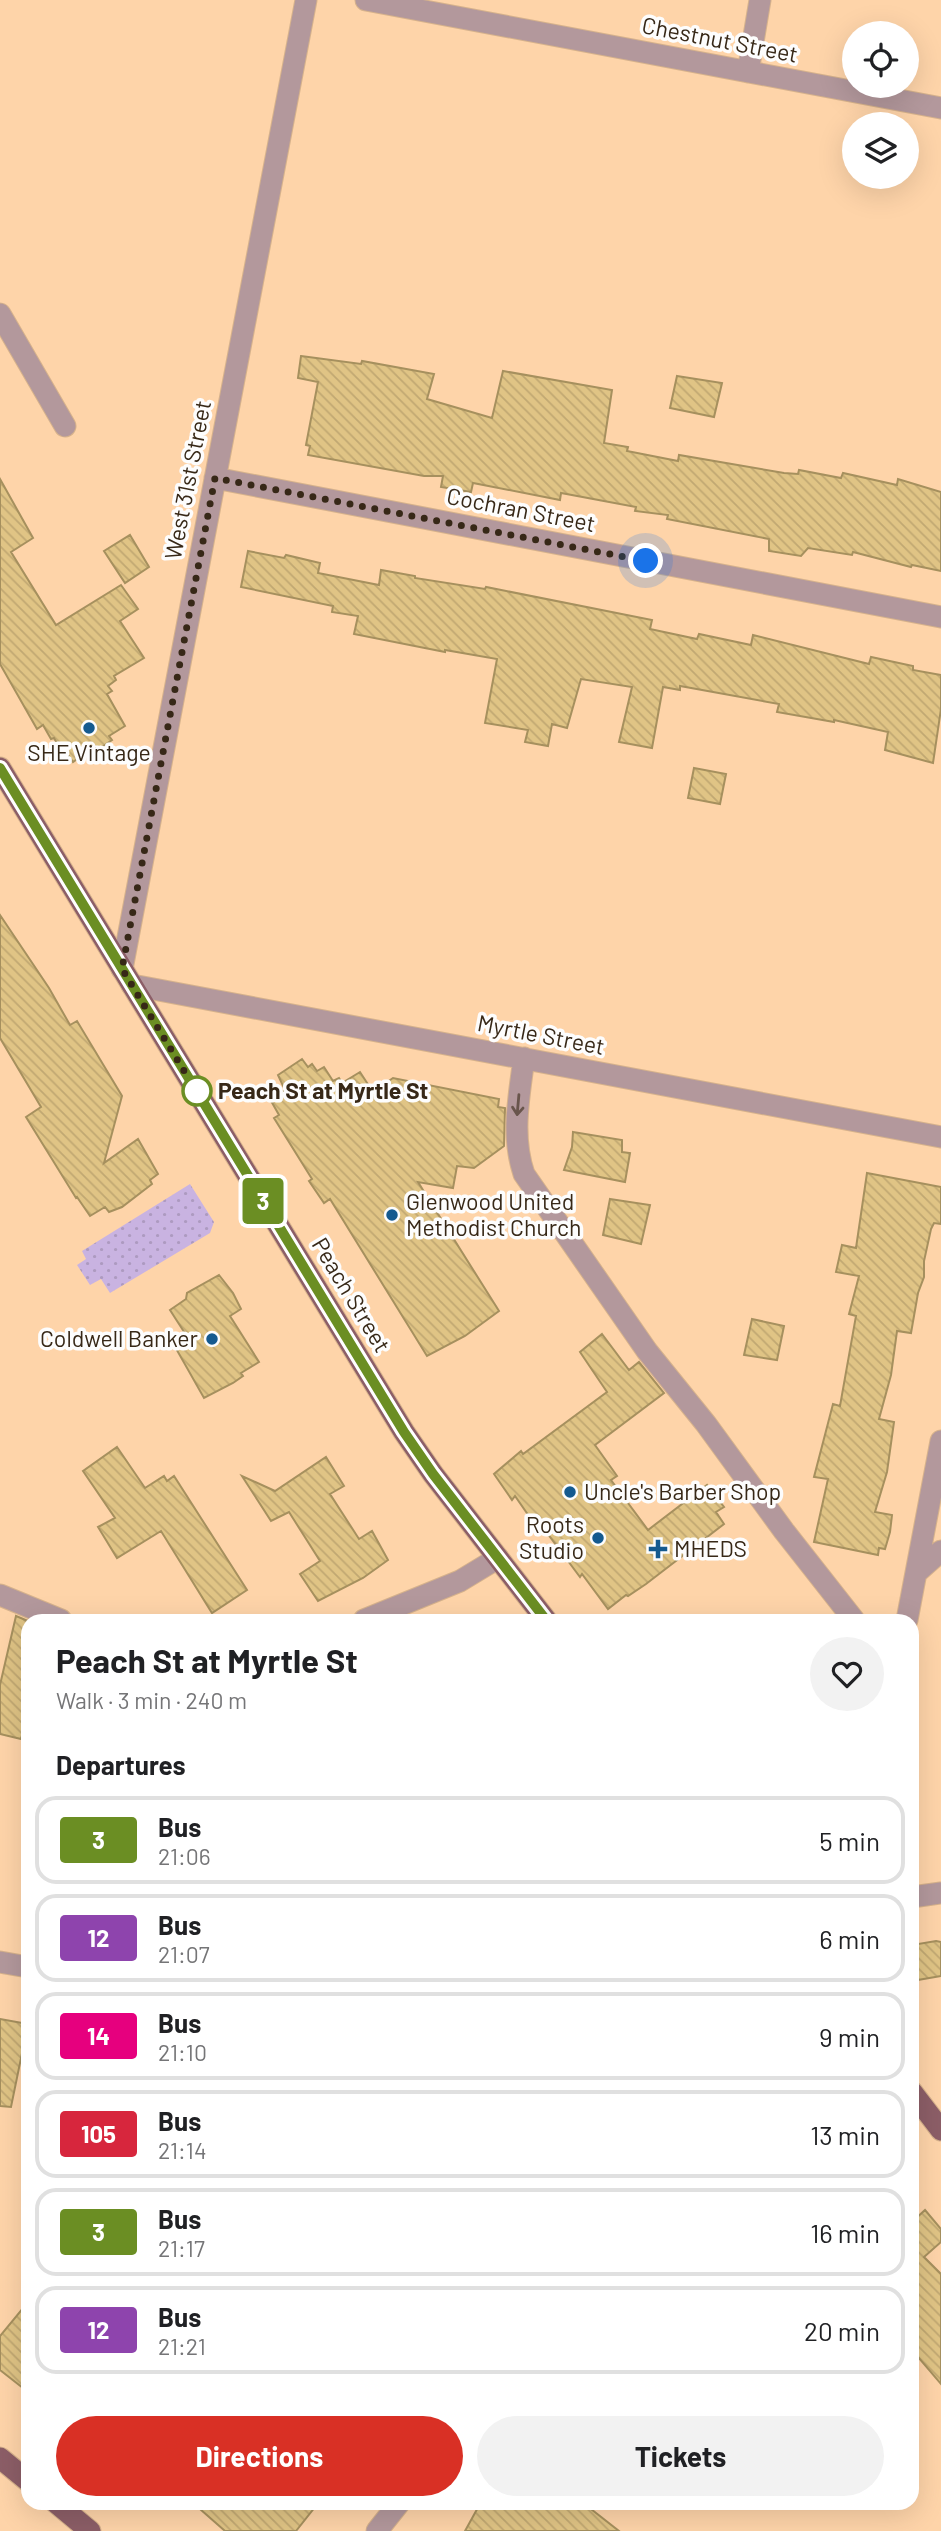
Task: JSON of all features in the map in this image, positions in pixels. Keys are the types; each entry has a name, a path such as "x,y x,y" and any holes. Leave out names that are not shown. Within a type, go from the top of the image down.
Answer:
{"main road":[{"name":"Peach Street","path":"0,768 404,1432 433,1474 541,1614"},
{"path":"919,2101 941,2130"},
{"path":"0,2459 21,2476"},
{"path":"65,2510 90,2531"}],"street":[{"name":"West 31st Street","path":"127,977 215,478 306,0"},
{"name":"Chestnut Street","path":"366,0 941,108"},
{"path":"748,72 761,0"},
{"path":"0,314 65,426"},
{"name":"Cochran Street","path":"215,478 941,617"},
{"name":"Myrtle Street","path":"127,977 524,1058 941,1137"},
{"path":"524,1058 517,1124 518,1152 524,1174 610,1300 849,1614"},
{"path":"908,1614 941,1441"},
{"path":"916,1573 941,1551"},
{"path":"379,1614 460,1581 498,1558"},
{"path":"0,1595 46,1614"},
{"path":"919,1896 941,1893"},
{"path":"0,1962 21,1966"},
{"path":"377,2531 394,2510"}],"shaded area":[{"path":"190,1184 214,1222 210,1233 110,1293 101,1279 90,1285 77,1265 86,1259 82,1251"}],"building":[{"path":"301,356 361,364 362,361 434,374 427,399 492,418 503,371 612,390 604,443 628,447 627,451 678,461 679,455 784,473 798,474 799,470 841,478 843,473 897,485 898,479 941,492 941,571 912,565 911,567 853,552 852,555 808,548 801,556 769,551 769,539 667,519 668,515 635,511 636,507 561,493 560,500 473,483 471,492 441,487 443,476 424,476 308,455 310,446 306,445 318,382 298,378"},
{"path":"677,376 722,383 714,417 670,408"},
{"path":"0,479 33,538 11,552 56,625 121,585 138,609 120,621 144,658 114,676 116,680 108,686 112,691 107,694 125,726 109,736 112,740 102,747 90,754 88,751 73,762 62,746 59,747 54,738 51,739 43,725 37,729 0,664"},
{"path":"130,535 149,567 125,583 104,551"},
{"path":"248,551 284,558 286,555 320,563 318,573 379,585 381,570 415,578 485,589 486,587 652,620 650,629 697,639 699,634 751,645 753,635 869,664 871,657 913,666 913,670 941,675 941,709 933,763 885,750 888,732 834,720 777,712 779,704 680,686 680,690 663,687 652,748 619,742 632,687 581,679 567,728 552,724 548,746 525,742 528,730 485,723 497,659 354,634 358,616 332,612 333,606 241,587"},
{"path":"694,768 726,774 720,804 688,798"},
{"path":"0,915 49,988 70,1025 77,1021 122,1096 104,1163 138,1139 158,1174 150,1180 152,1184 122,1207 109,1212 105,1207 90,1216 26,1117 41,1107 0,1038"},
{"path":"302,1059 308,1067 312,1064 317,1071 324,1067 333,1081 339,1078 342,1083 360,1072 373,1092 393,1078 499,1099 498,1107 505,1108 504,1146 474,1168 457,1166 453,1188 418,1182 499,1311 465,1336 427,1356 330,1199 324,1203 309,1181 312,1179 274,1118 279,1115 270,1099 285,1090 278,1075"},
{"path":"573,1132 622,1140 622,1152 630,1153 625,1182 564,1170 572,1147"},
{"path":"867,1173 941,1187 941,1224 934,1223 931,1229 924,1261 924,1277 918,1293 911,1333 897,1331 891,1375 879,1419 894,1422 887,1472 875,1512 892,1515 890,1532 885,1549 879,1548 878,1555 814,1542 828,1479 814,1477 833,1404 840,1406 856,1316 849,1314 859,1276 836,1272 842,1245 856,1248"},
{"path":"610,1199 650,1205 641,1244 603,1235"},
{"path":"219,1275 241,1309 230,1316 259,1362 241,1373 243,1376 233,1383 204,1398 174,1345 188,1338 170,1310 186,1299 187,1293"},
{"path":"752,1319 784,1326 777,1360 744,1355"},
{"path":"602,1334 629,1370 639,1362 664,1393 595,1445 617,1476 611,1480 648,1530 707,1485 724,1507 716,1512 724,1524 646,1584 608,1609 544,1529 540,1532 515,1496 512,1500 494,1474 521,1451 523,1454 607,1392 580,1352"},
{"path":"117,1447 145,1488 164,1476 167,1481 174,1476 247,1590 212,1613 161,1531 117,1558 98,1527 115,1518 83,1471"},
{"path":"326,1457 344,1486 330,1494 359,1539 372,1531 388,1560 363,1578 318,1601 300,1574 320,1561 289,1512 271,1521 242,1476 275,1491"},
{"path":"16,1616 21,1618 21,1739 0,1734 0,1685"},
{"path":"941,1942 941,1976 919,1980 919,1944"},
{"path":"0,2019 21,2023 21,2058 11,2107 0,2106"},
{"path":"925,2210 941,2229 941,2242 924,2257 941,2274 941,2384 919,2358 919,2216"},
{"path":"21,2310 21,2386 0,2370 0,2336"},
{"path":"201,2510 313,2510 296,2531 225,2531"},
{"path":"477,2510 592,2510 619,2531 465,2531"}],"bus line":[{"name":"3","path":"0,768 404,1432 433,1474 541,1614"}],"place":[{"name":"SHE Vintage","path":"89,728"},
{"name":"Peach St at Myrtle St","path":"197,1091"},
{"name":"Glenwood United Methodist Church","path":"392,1215"},
{"name":"Coldwell Banker","path":"212,1339"},
{"name":"Uncle's Barber Shop","path":"570,1492"},
{"name":"Roots Studio","path":"598,1538"},
{"name":"MHEDS","path":"658,1549"}],"route":[{"path":"197,1091 200,1097 122,969 215,478 646,561"}]}
